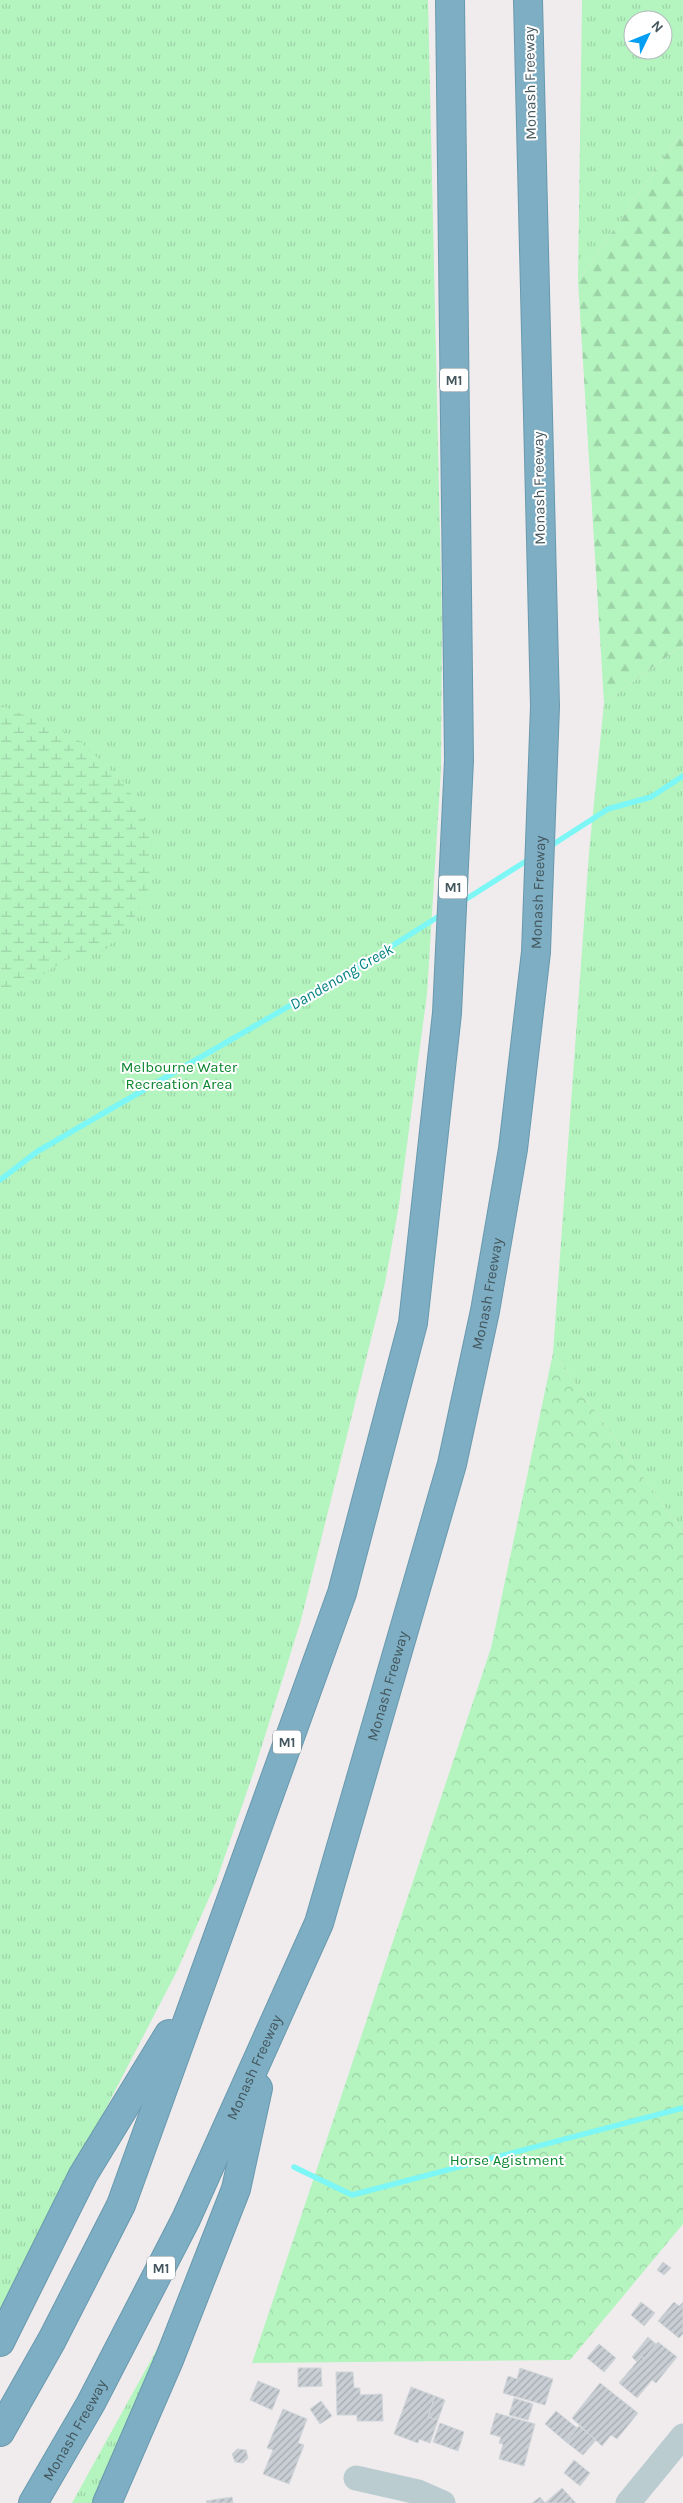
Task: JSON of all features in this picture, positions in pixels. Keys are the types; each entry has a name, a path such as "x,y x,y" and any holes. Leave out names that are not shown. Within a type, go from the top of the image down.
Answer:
{"highway":[{"name":"M1","path":"0,2432 52,2340 120,2205 342,1593 413,1323 447,1013 459,760 450,0"},
{"name":"Monash Freeway","path":"33,2503 95,2395 186,2219 319,1923 452,1464 485,1311 513,1149 536,952 544,706 528,0"},
{"path":"0,2342 82,2175 198,1986"},
{"path":"107,2503 173,2352 236,2189 272,2025"}],"street":[{"path":"628,2503 683,2436"},
{"path":"356,2478 418,2492 443,2503"}],"green space":[{"name":"Melbourne Water Recreation Area","path":"0,0 428,0 442,623 441,769 427,994 399,1205 385,1283 301,1620 254,1771 216,1882 177,1971 0,2313"},
{"path":"582,0 683,0 683,130 578,281"},
{"path":"683,130 683,645 604,703 578,281"},
{"path":"683,645 683,1532 553,1353 589,853 604,703"},
{"path":"0,705 74,736 126,784 152,837 149,888 133,920 105,950 65,960 0,1002"},
{"name":"Horse Agistment","path":"553,1353 683,1532 683,2224 570,2360 252,2363 491,1648"},
{"path":"162,2340 99,2503 72,2503"}],"building":[{"path":"663,2262 671,2268 664,2275 657,2270"},
{"path":"641,2302 655,2313 644,2326 631,2315"},
{"path":"674,2302 679,2306 683,2302 683,2334 679,2338 658,2321"},
{"path":"648,2337 656,2344 644,2359 642,2356 637,2362 632,2357"},
{"path":"658,2342 677,2357 656,2383 652,2380 637,2398 619,2383 642,2356 644,2359"},
{"path":"599,2344 616,2358 604,2372 587,2358"},
{"path":"298,2368 321,2368 322,2386 298,2387"},
{"path":"520,2368 553,2379 545,2405 503,2393 508,2376 517,2379"},
{"path":"336,2372 353,2372 354,2388 360,2388 360,2395 382,2394 383,2421 357,2421 357,2415 337,2415"},
{"path":"258,2381 280,2390 272,2410 250,2400"},
{"path":"600,2383 638,2413 617,2439 611,2435 602,2446 572,2418"},
{"path":"411,2387 435,2396 428,2417 438,2420 430,2443 419,2439 418,2443 394,2434"},
{"path":"435,2396 445,2400 438,2420 428,2417"},
{"path":"514,2398 533,2404 528,2420 509,2415"},
{"path":"321,2401 332,2416 320,2424 310,2409"},
{"path":"283,2409 307,2419 298,2443 304,2445 289,2484 263,2474 273,2450 267,2448"},
{"path":"556,2411 577,2428 566,2442 545,2424"},
{"path":"496,2413 535,2424 524,2466 499,2459 503,2444 499,2443 501,2437 490,2434"},
{"path":"440,2423 464,2432 458,2451 433,2442"},
{"path":"579,2426 596,2440 583,2455 566,2442"},
{"path":"237,2449 246,2450 248,2458 243,2463 235,2462 232,2454"},
{"path":"574,2460 590,2473 580,2486 564,2473"},
{"path":"562,2488 576,2503 545,2503"},
{"path":"232,2497 233,2503 207,2503 206,2501"},
{"path":"540,2497 545,2503 532,2503"}],"waterway":[{"name":"Dandenong Creek","path":"549,847 608,809 651,797 683,776"},
{"name":"Dandenong Creek","path":"460,903 531,858"},
{"name":"Dandenong Creek","path":"0,1180 38,1151 376,956 444,913"},
{"path":"294,2167 352,2195 683,2108"}]}
